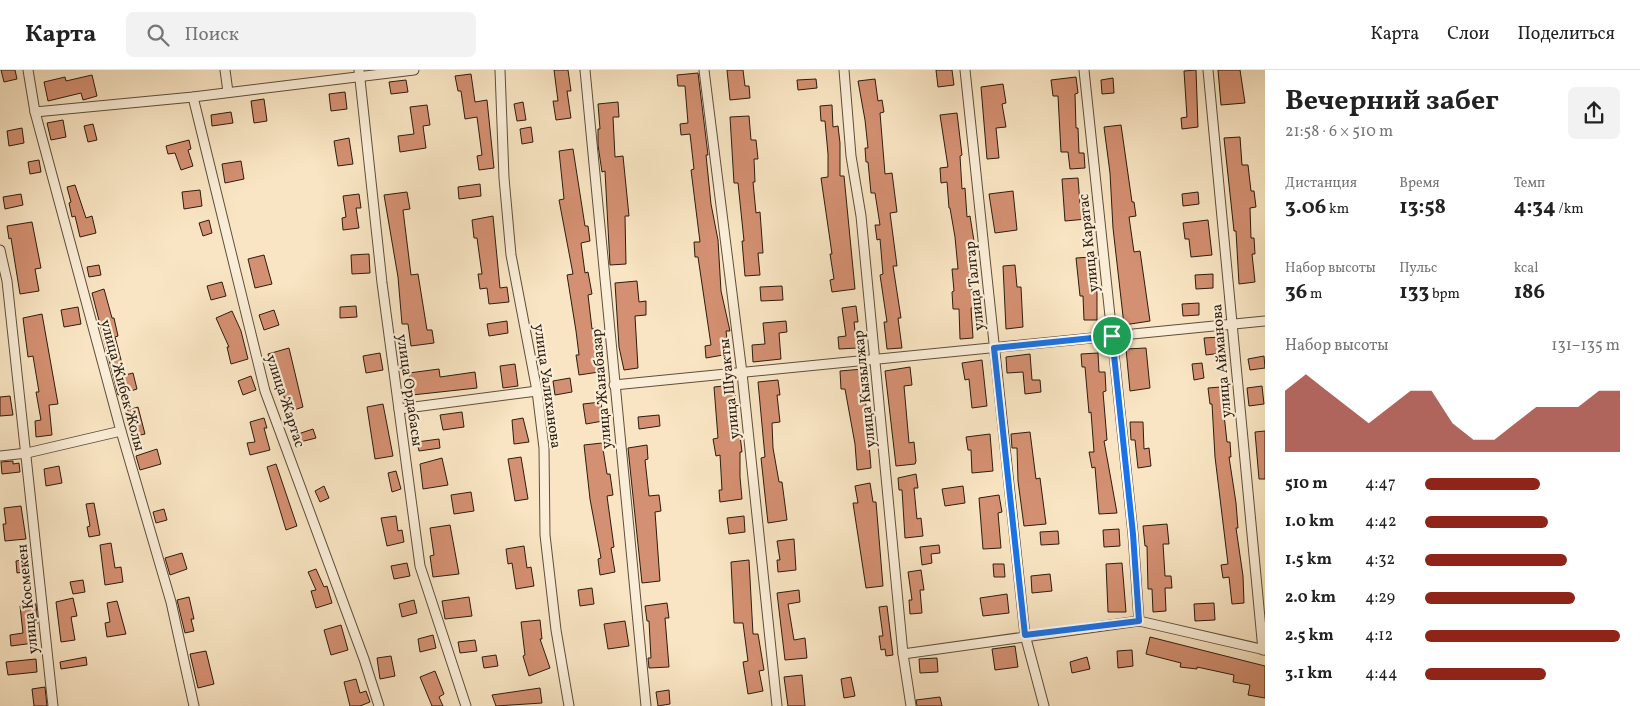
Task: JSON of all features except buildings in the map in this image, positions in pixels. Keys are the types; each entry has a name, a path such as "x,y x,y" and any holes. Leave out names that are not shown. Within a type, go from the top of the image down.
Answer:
{"street":[{"name":"улица Жибек Жолы","path":"28,70 35,112 121,431 172,602 194,706"},
{"path":"225,70 228,92"},
{"path":"35,112 193,97 360,73 414,70"},
{"name":"улица Уалиханова","path":"500,70 504,178 511,254 537,391 544,448 545,535 556,630 569,706"},
{"name":"улица Жанабазар","path":"585,70 646,706"},
{"name":"улица Шуакты","path":"704,70 742,373 778,706"},
{"name":"улица Кызылжар","path":"844,70 851,156 861,216 876,359 903,654 911,706"},
{"name":"улица Талгар","path":"965,70 1025,635 1044,706"},
{"name":"улица Каратас","path":"1084,70 1133,534 1139,621"},
{"name":"улица Айманова","path":"1208,70 1264,650"},
{"name":"улица Ордабасы","path":"360,73 382,283 420,566 466,706"},
{"name":"улица Жартас","path":"193,97 265,392 364,659 379,706"},
{"name":"улица Космекен","path":"0,250 7,281 27,453 36,563 53,706"},
{"path":"614,385 1265,321"},
{"path":"399,409 537,391"},
{"path":"0,456 27,453 121,431"},
{"path":"903,654 1025,635 1139,621 1264,650"}],"route":[{"path":"1112,336 1133,534 1139,621 1025,635 994,348 1112,336"}]}
